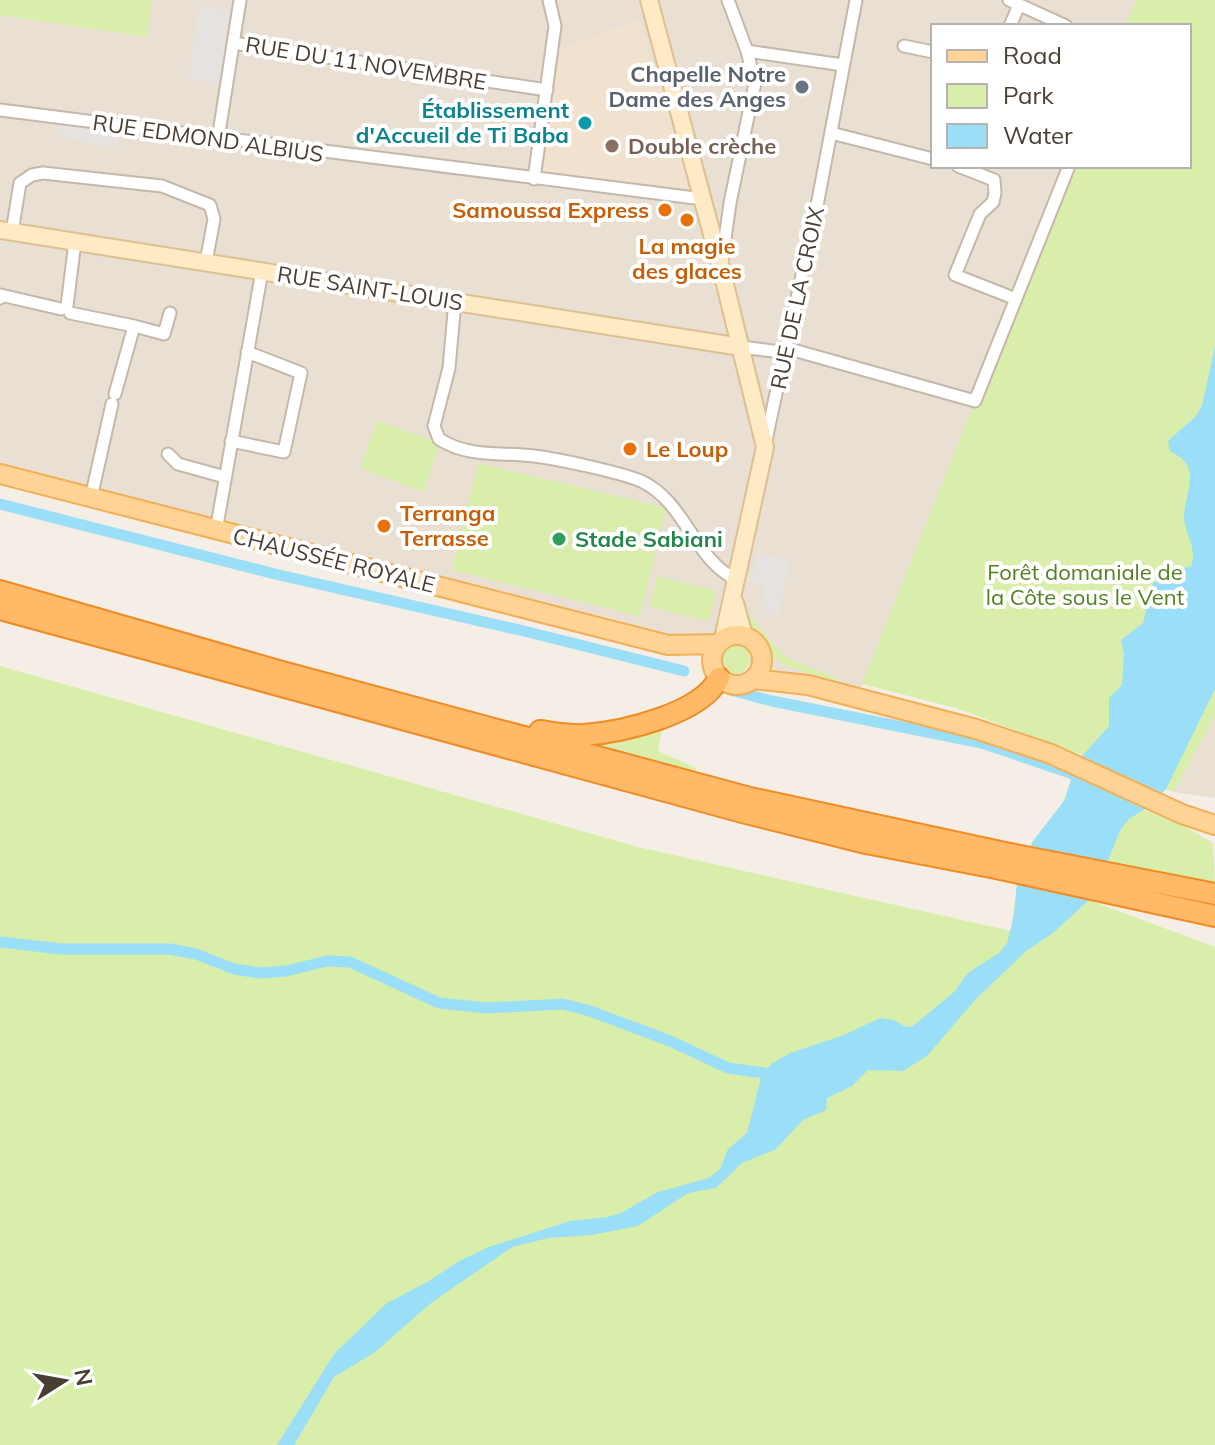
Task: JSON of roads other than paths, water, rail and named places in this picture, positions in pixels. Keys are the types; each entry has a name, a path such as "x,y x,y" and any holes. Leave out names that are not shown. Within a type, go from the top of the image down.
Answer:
{"highway":[{"path":"0,591 545,743 1000,860 1103,893 1215,918"},
{"path":"0,609 702,802 866,843 1000,860 1215,894"},
{"path":"466,719 570,735 607,732 686,708 710,693 716,673"}],"main road":[{"name":"CHAUSSÉE ROYALE","path":"0,474 668,645 716,673"},
{"path":"753,679 760,669 761,657 756,644 744,636 732,635 720,642 713,652 716,673 725,682 739,685 753,679 808,685 976,729 1051,754 1182,814 1215,825"},
{"name":"CHAUSSÉE ROYALE","path":"668,645 720,642"},
{"path":"761,657 808,685"},
{"path":"1182,814 1215,838"}],"street":[{"path":"218,139 240,0"},
{"path":"534,179 555,26 549,0"},
{"path":"649,0 765,447"},
{"path":"721,268 730,203 755,83 728,0"},
{"name":"RUE DE LA CROIX","path":"720,642 735,588 765,447 856,0"},
{"path":"1010,24 1014,2 1062,24"},
{"name":"RUE DU 11 NOVEMBRE","path":"233,43 547,90"},
{"path":"904,46 931,52"},
{"path":"747,51 843,65"},
{"name":"RUE EDMOND ALBIUS","path":"0,110 704,204 730,203"},
{"path":"831,133 931,158"},
{"path":"963,168 994,180 995,193 993,202 980,214 955,275 1016,299"},
{"path":"741,347 784,350 975,401 1068,168"},
{"path":"6,231 20,183 32,175 43,173 162,186 210,205 214,219 206,262"},
{"name":"RUE SAINT-LOUIS","path":"6,231 741,347"},
{"path":"66,309 75,242"},
{"path":"216,531 262,271"},
{"path":"0,298 1,295 66,309 164,334 170,313"},
{"path":"455,301 449,368 434,426 439,439 464,452 535,456 642,482 670,501 714,565 735,588"},
{"path":"91,498 113,399 134,326"},
{"path":"231,441 284,452 301,373 247,352"},
{"path":"168,454 178,464 225,477"},
{"name":"RUE DE LA CROIX","path":"735,588 744,636"}],"water":[{"path":"1215,346 1215,689 1166,789 1121,829 1089,900 1053,933 1026,951 975,1000 927,1056 903,1071 868,1070 852,1086 827,1098 826,1110 803,1120 776,1149 742,1163 716,1188 688,1193 638,1226 592,1235 548,1238 512,1247 431,1303 375,1352 334,1377 294,1445 277,1445 334,1354 387,1303 489,1247 570,1221 621,1213 658,1192 709,1178 720,1169 728,1149 747,1133 761,1078 771,1064 790,1053 844,1035 880,1018 894,1020 906,1027 913,1026 954,992 968,973 1000,952 1007,943 1017,883 1033,841 1064,801 1083,755 1109,726 1109,698 1122,685 1124,654 1121,640 1143,623 1153,583 1169,572 1191,566 1193,554 1184,517 1190,473 1185,462 1170,451 1168,441 1196,416 1202,406"}],"waterway":[{"path":"0,504 275,574 684,671"},
{"path":"734,691 982,743 1073,774"},
{"path":"0,942 61,949 170,949 196,954 234,969 260,973 286,971 327,961 350,962 439,1003 487,1008 563,1004 670,1041 728,1068 778,1075"}],"place":[{"name":"Chapelle Notre Dame des Anges","path":"802,87"},
{"name":"Établissement d'Accueil de Ti Baba","path":"585,123"},
{"name":"Double crèche","path":"612,146"},
{"name":"Samoussa Express","path":"665,210"},
{"name":"La magie des glaces","path":"687,220"},
{"name":"Le Loup","path":"630,449"},
{"name":"Terranga Terrasse","path":"384,526"},
{"name":"Stade Sabiani","path":"559,539"}],"park label":[{"name":"Forêt domaniale de la Côte sous le Vent","path":"1085,584"}]}
